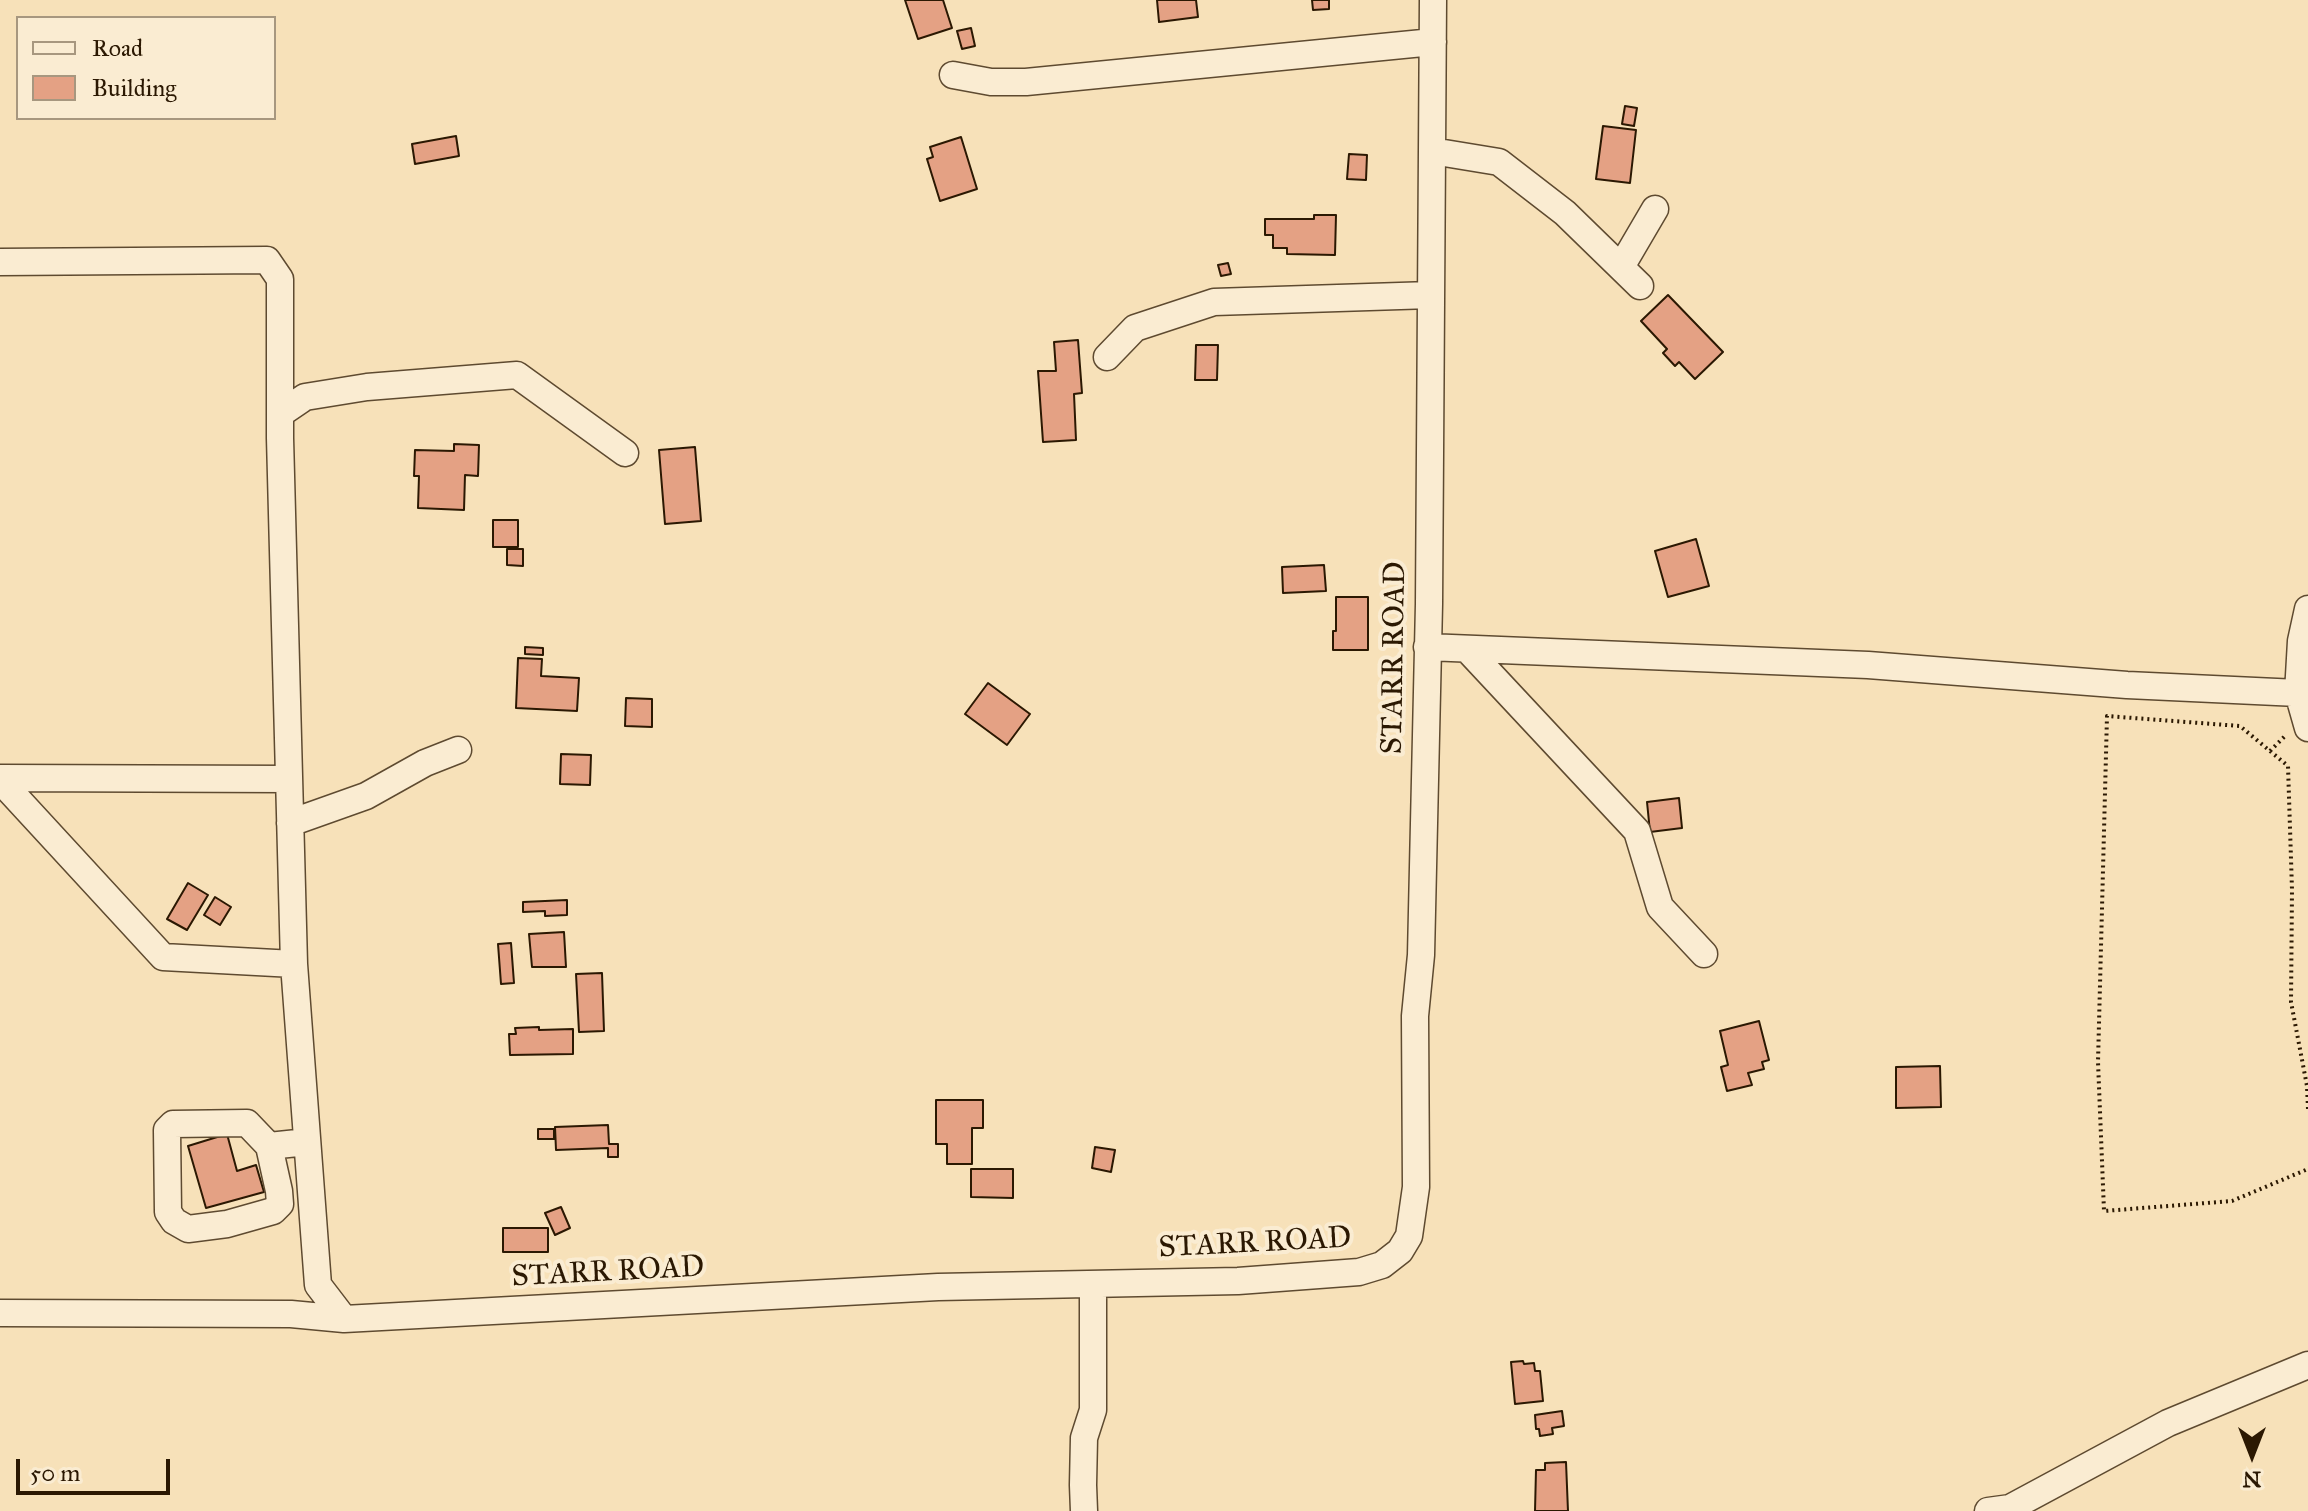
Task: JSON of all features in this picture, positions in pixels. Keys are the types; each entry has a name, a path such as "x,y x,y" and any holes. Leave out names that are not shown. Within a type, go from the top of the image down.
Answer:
{"street":[{"name":"STARR ROAD","path":"0,1313 291,1314 344,1319 938,1287 1238,1281 1359,1272 1382,1265 1400,1251 1409,1236 1416,1187 1415,1016 1421,955 1427,647 1433,0"},
{"path":"953,75 991,82 1026,82 1433,42"},
{"path":"1432,151 1499,162 1565,213 1630,277 1655,209"},
{"path":"0,262 267,260 280,279 280,414 294,964 318,1285 344,1319"},
{"path":"1107,357 1135,328 1214,302 1431,295"},
{"path":"280,414 305,397 321,394 367,387 517,375 625,453"},
{"path":"2308,609 2301,641 2308,728"},
{"path":"1427,647 1868,665 2127,685 2303,692"},
{"path":"1467,649 1637,831 1660,907 1704,954"},
{"path":"290,823 366,796 425,763 458,750"},
{"path":"0,779 289,779"},
{"path":"0,779 163,957 294,964"},
{"path":"247,1123 269,1146 280,1204 273,1211 227,1224 188,1229 174,1221 168,1212 169,1126 247,1123"},
{"path":"269,1146 307,1142"},
{"path":"1084,1511 1084,1438 1093,1410 1093,1284"},
{"path":"1988,1511 2010,1508 2168,1423 2308,1365"}],"path":[{"path":"2308,1109 2307,1086 2291,1002 2292,890 2288,766 2240,726 2107,716 2098,1062 2104,1211 2232,1201 2308,1169"}],"building":[{"path":"905,0 943,0 952,28 918,39"},
{"path":"1157,0 1196,0 1198,17 1159,22"},
{"path":"1312,0 1329,0 1329,9 1313,10"},
{"path":"971,28 975,46 962,49 957,31"},
{"path":"1625,106 1637,108 1634,126 1622,124"},
{"path":"1603,126 1636,130 1630,183 1596,179"},
{"path":"456,136 459,156 415,164 412,144"},
{"path":"961,137 977,189 940,201 927,159 933,157 930,147"},
{"path":"1349,154 1367,155 1366,180 1347,179"},
{"path":"1314,215 1336,215 1335,255 1287,254 1287,248 1273,248 1273,235 1265,235 1265,219 1314,219"},
{"path":"1228,263 1231,274 1221,276 1218,265"},
{"path":"1668,295 1723,352 1695,379 1679,362 1675,366 1663,353 1667,349 1641,321"},
{"path":"1078,340 1082,393 1074,394 1076,440 1043,442 1038,371 1056,371 1054,342"},
{"path":"1196,345 1218,345 1217,380 1195,380"},
{"path":"454,444 479,445 478,476 465,475 464,510 418,508 419,476 414,476 415,450 454,451"},
{"path":"695,447 701,521 665,524 659,450"},
{"path":"493,520 518,520 518,547 493,547"},
{"path":"1696,539 1709,586 1668,597 1655,551"},
{"path":"507,549 523,549 523,566 507,565"},
{"path":"1324,565 1326,591 1283,593 1282,567"},
{"path":"1336,597 1368,597 1368,650 1333,650"},
{"path":"525,647 543,648 543,655 525,654"},
{"path":"518,658 542,659 541,676 579,678 577,711 516,708"},
{"path":"988,683 1030,714 1007,745 965,714"},
{"path":"626,698 652,699 652,727 625,726"},
{"path":"561,754 591,755 590,785 560,784"},
{"path":"1679,798 1682,828 1650,832 1647,802"},
{"path":"188,883 208,895 187,930 167,919"},
{"path":"215,897 231,907 220,925 204,915"},
{"path":"567,900 567,915 545,916 545,911 523,912 523,902"},
{"path":"564,932 566,967 532,967 529,934"},
{"path":"511,943 514,983 501,984 498,944"},
{"path":"602,973 604,1031 579,1032 576,974"},
{"path":"1759,1021 1769,1060 1762,1062 1764,1069 1748,1073 1752,1085 1727,1091 1721,1067 1728,1065 1720,1031"},
{"path":"539,1027 539,1030 573,1029 573,1054 510,1055 509,1034 516,1034 515,1028"},
{"path":"1940,1066 1941,1107 1896,1108 1896,1067"},
{"path":"936,1100 983,1100 983,1128 972,1128 972,1164 947,1164 947,1144 936,1144"},
{"path":"608,1125 609,1144 618,1144 618,1157 608,1157 608,1148 556,1150 555,1127"},
{"path":"538,1129 554,1129 554,1139 538,1139"},
{"path":"227,1134 237,1171 256,1165 264,1192 206,1208 188,1146"},
{"path":"1095,1147 1115,1150 1111,1172 1092,1168"},
{"path":"971,1169 1013,1169 1013,1198 971,1197"},
{"path":"561,1207 570,1228 555,1235 545,1213"},
{"path":"503,1228 548,1228 548,1252 503,1252"},
{"path":"1523,1361 1524,1364 1534,1363 1535,1371 1540,1371 1543,1401 1515,1404 1511,1362"},
{"path":"1562,1411 1564,1426 1552,1428 1553,1434 1540,1436 1535,1415"},
{"path":"1566,1462 1568,1511 1535,1511 1536,1470 1545,1470 1545,1463"}]}
